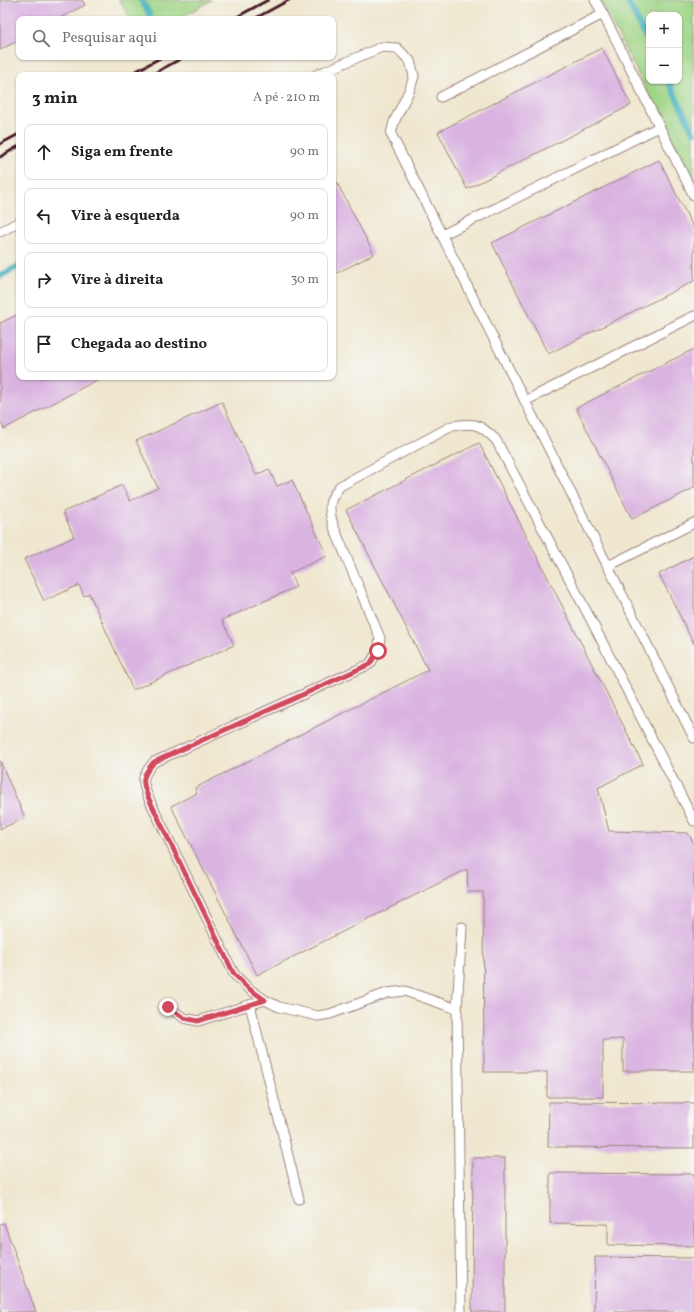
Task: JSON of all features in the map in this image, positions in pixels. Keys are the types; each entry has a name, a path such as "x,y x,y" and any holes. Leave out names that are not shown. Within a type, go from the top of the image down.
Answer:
{"lane":[{"path":"595,0 694,196"},
{"path":"441,97 603,14"},
{"path":"323,72 382,47 397,48 410,61 414,76 410,89 394,122 391,134 693,733"},
{"path":"442,235 659,127"},
{"path":"0,232 16,224"},
{"path":"526,401 694,316"},
{"path":"457,1009 405,991 387,993 330,1014 318,1016 279,1007 265,1000 248,988 234,974 143,784 146,772 154,762 370,664 378,651 380,638 333,524 329,510 331,497 340,486 452,426 468,423 484,428 496,440 591,620 694,821"},
{"path":"608,566 694,523"},
{"path":"461,1312 457,1009 462,927"},
{"path":"168,1007 184,1018 198,1021 265,1000"},
{"path":"250,1005 298,1199"}],"green space":[{"path":"119,0 212,0 183,16 129,16"},
{"path":"600,0 694,0 694,182"}],"building":[{"path":"0,0 82,0 85,5 64,16 16,16 16,42 0,50"},
{"path":"602,48 631,105 467,189 438,132"},
{"path":"659,160 694,229 694,281 548,354 492,243"},
{"path":"336,181 374,254 336,273"},
{"path":"16,315 16,380 97,380 4,429 0,421 0,323"},
{"path":"694,349 694,488 632,519 576,408"},
{"path":"222,402 256,475 269,469 277,486 292,480 327,556 290,573 296,587 222,620 234,645 133,690 89,593 84,596 79,585 44,601 24,559 74,537 63,512 122,485 130,501 158,488 136,441"},
{"path":"479,443 643,764 598,788 609,831 688,833 694,844 694,1071 623,1071 623,1039 603,1040 603,1097 547,1097 547,1072 484,1072 483,892 468,892 467,869 257,975 171,806 197,793 195,788 428,670 346,510"},
{"path":"694,556 694,644 659,574"},
{"path":"0,761 25,818 0,829"},
{"path":"549,1102 694,1103 694,1148 548,1147"},
{"path":"473,1158 505,1158 505,1312 472,1312"},
{"path":"550,1173 694,1174 694,1246 608,1245 608,1224 550,1223"},
{"path":"4,1223 36,1312 0,1312 0,1224"},
{"path":"595,1257 694,1258 694,1312 594,1312"}],"waterway":[{"path":"141,0 150,15"},
{"path":"627,0 646,38"},
{"path":"670,84 694,133"},
{"path":"0,276 16,268"}],"railway":[{"path":"239,16 268,0"},
{"path":"260,16 289,0"},
{"path":"134,72 156,60"},
{"path":"156,72 178,60"},
{"path":"0,144 16,136"},
{"path":"0,157 16,148"}],"route":[{"path":"168,1007 184,1018 198,1021 265,1000 248,988 234,974 148,797 143,784 146,772 154,762 370,664 378,651"}]}
